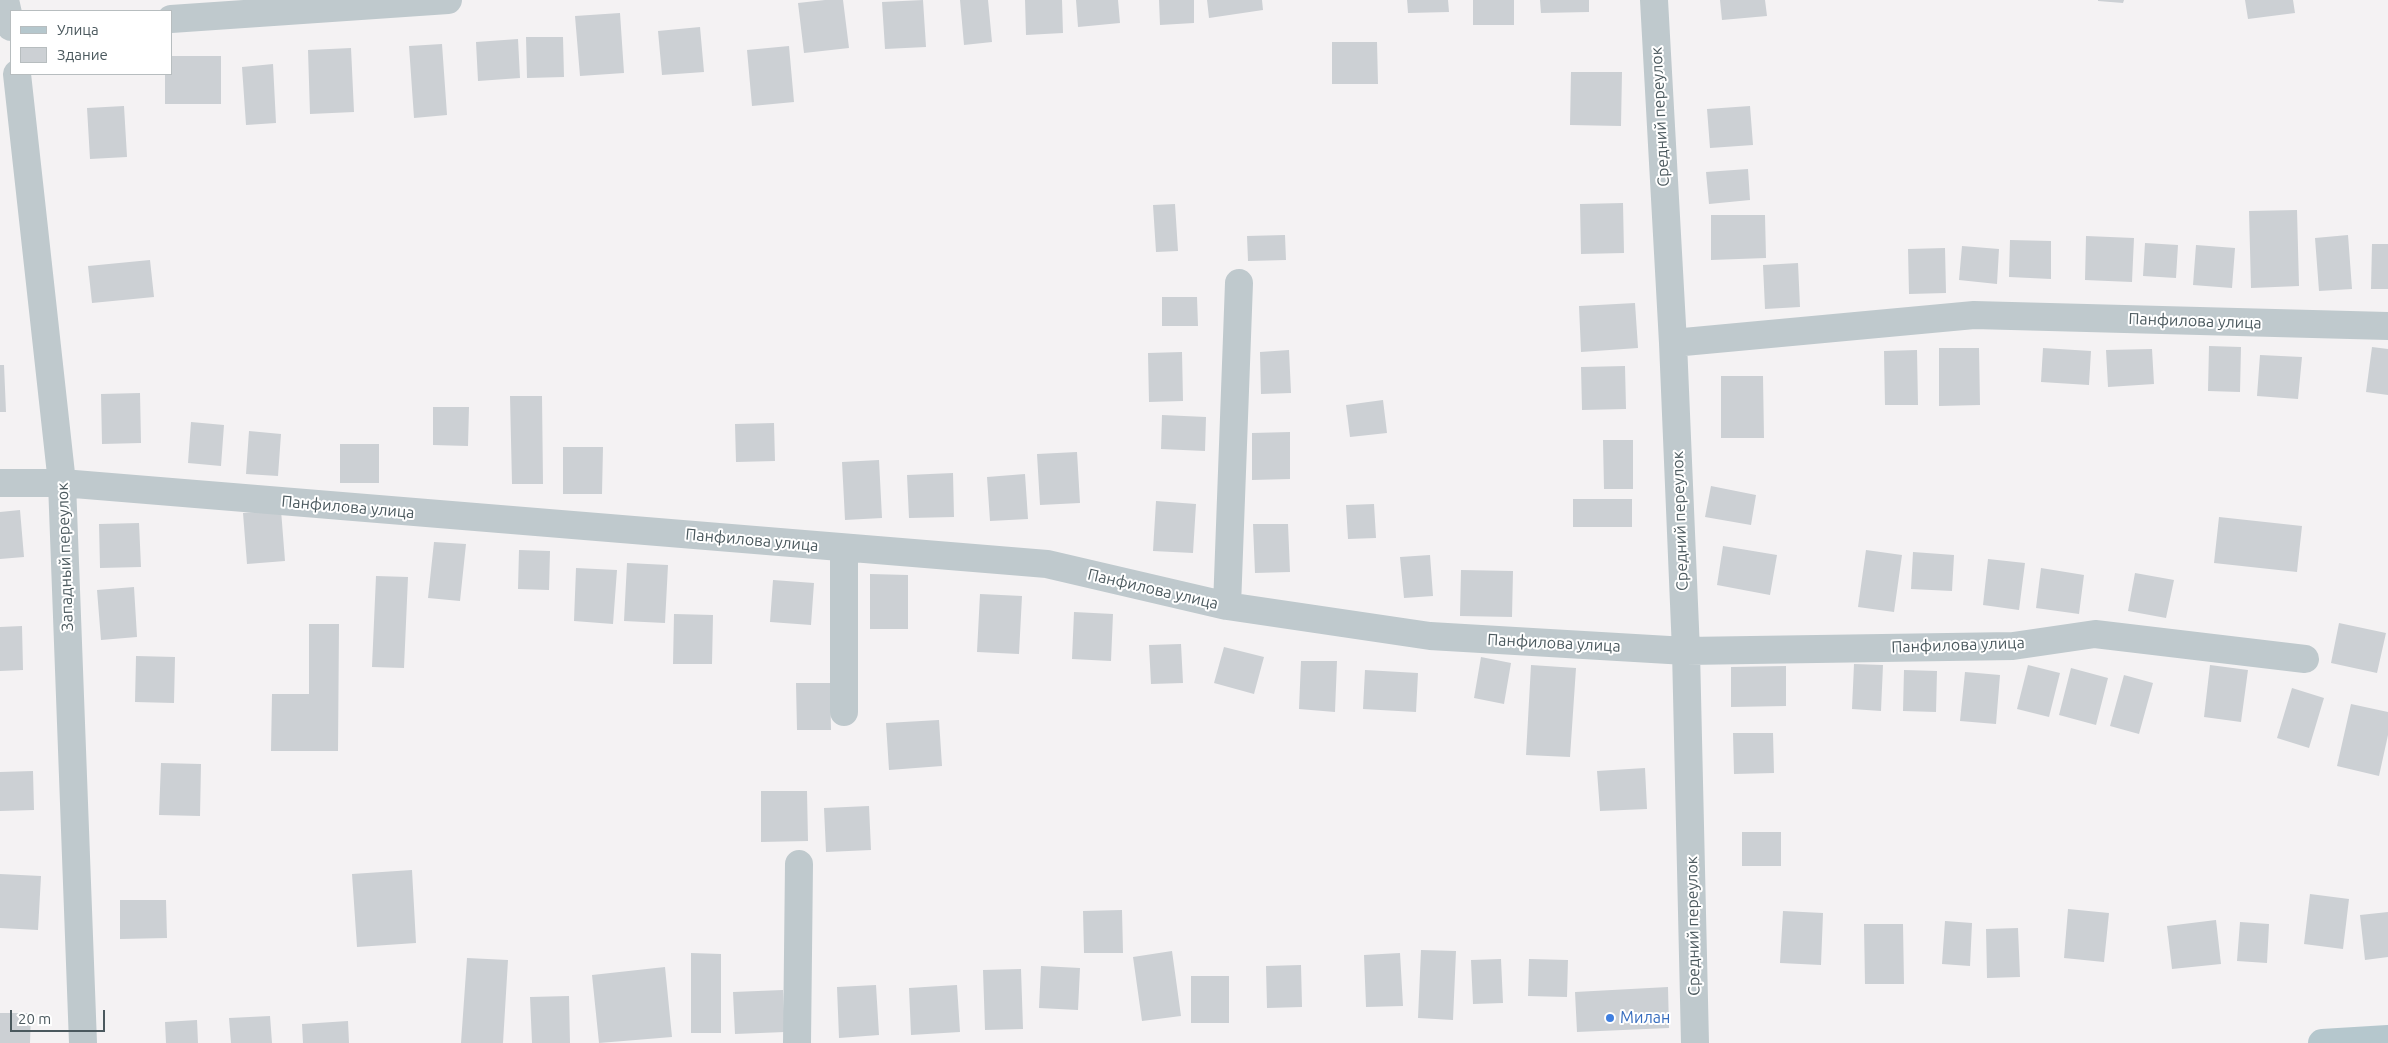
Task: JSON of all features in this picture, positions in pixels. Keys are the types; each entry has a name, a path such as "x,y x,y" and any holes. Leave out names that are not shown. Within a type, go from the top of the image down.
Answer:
{"main road":[{"path":"2322,1043 2388,1040"}],"street":[{"path":"5,0 10,23"},
{"path":"172,19 448,0"},
{"name":"Средний переулок","path":"1654,0 1673,343 1686,651 1696,1043"},
{"name":"Западный переулок","path":"17,75 62,483 83,1043"},
{"path":"1227,606 1239,282"},
{"name":"Панфилова улица","path":"1673,343 1974,315 2388,326"},
{"name":"Панфилова улица","path":"0,483 62,483 1047,564 1227,606 1430,636 1686,651 2013,646 2095,634 2305,659"},
{"path":"844,548 844,712"},
{"path":"797,1043 798,864"}],"building":[{"path":"843,0 849,48 804,53 798,3"},
{"path":"923,0 926,47 885,49 882,2"},
{"path":"960,0 988,0 992,42 964,45"},
{"path":"1025,0 1062,0 1063,33 1026,35"},
{"path":"1076,0 1118,0 1120,23 1078,27"},
{"path":"1159,0 1194,0 1194,23 1160,25"},
{"path":"1207,0 1262,0 1263,10 1209,18"},
{"path":"1407,0 1448,0 1449,12 1408,13"},
{"path":"1473,0 1514,0 1514,25 1473,25"},
{"path":"1540,0 1589,0 1589,12 1541,13"},
{"path":"1720,0 1765,0 1767,16 1722,20"},
{"path":"2098,0 2124,0 2123,3"},
{"path":"2245,0 2293,0 2295,13 2248,19"},
{"path":"620,13 624,73 580,76 575,16"},
{"path":"700,27 704,72 662,75 658,31"},
{"path":"526,37 563,37 564,77 527,78"},
{"path":"518,39 520,78 478,81 476,42"},
{"path":"1332,42 1377,42 1378,84 1332,84"},
{"path":"442,44 447,115 414,118 409,46"},
{"path":"789,46 794,102 752,106 747,50"},
{"path":"351,48 354,112 310,114 308,50"},
{"path":"172,56 221,56 221,104 165,104 165,75 172,75"},
{"path":"273,64 276,123 246,125 242,67"},
{"path":"1571,72 1622,72 1621,126 1570,125"},
{"path":"124,106 127,157 90,159 87,108"},
{"path":"1750,106 1753,145 1710,148 1707,109"},
{"path":"1748,169 1750,200 1709,204 1706,172"},
{"path":"1623,203 1624,253 1581,254 1580,204"},
{"path":"1175,204 1178,251 1156,252 1153,205"},
{"path":"2297,210 2299,286 2251,288 2249,211"},
{"path":"1711,215 1765,215 1766,258 1711,260"},
{"path":"1285,235 1286,260 1248,261 1247,236"},
{"path":"2348,235 2352,289 2319,291 2315,238"},
{"path":"2086,236 2134,238 2132,282 2085,280"},
{"path":"2010,240 2051,241 2051,279 2009,277"},
{"path":"2145,243 2178,245 2176,278 2143,276"},
{"path":"2372,244 2388,244 2388,289 2371,289"},
{"path":"2196,245 2235,248 2232,288 2193,285"},
{"path":"1962,246 1999,249 1997,284 1959,280"},
{"path":"1945,248 1946,293 1909,294 1908,249"},
{"path":"150,260 154,297 92,303 88,266"},
{"path":"1798,263 1800,307 1765,309 1763,265"},
{"path":"1162,297 1197,297 1198,326 1162,326"},
{"path":"1635,303 1638,348 1581,352 1579,306"},
{"path":"2209,346 2241,347 2240,392 2208,391"},
{"path":"2372,347 2388,349 2388,395 2366,392"},
{"path":"1939,348 1979,348 1980,405 1939,406"},
{"path":"2043,348 2091,351 2089,385 2041,382"},
{"path":"2152,349 2154,384 2108,387 2106,350"},
{"path":"1289,350 1291,393 1261,394 1260,352"},
{"path":"1917,350 1918,405 1885,405 1884,351"},
{"path":"1182,352 1183,401 1149,402 1148,353"},
{"path":"2260,355 2302,357 2298,399 2257,396"},
{"path":"0,365 4,365 6,412 0,412"},
{"path":"1625,366 1626,409 1582,410 1581,367"},
{"path":"1721,376 1763,376 1764,438 1721,438"},
{"path":"140,393 141,443 102,444 101,394"},
{"path":"510,396 542,396 543,484 512,484"},
{"path":"1383,400 1387,433 1350,437 1346,405"},
{"path":"433,407 469,407 468,446 433,445"},
{"path":"1162,415 1206,417 1205,451 1161,449"},
{"path":"191,422 224,425 221,466 188,463"},
{"path":"774,423 775,461 736,462 735,424"},
{"path":"249,431 281,434 278,476 246,474"},
{"path":"1290,432 1290,479 1252,480 1252,433"},
{"path":"1603,440 1633,440 1633,489 1604,489"},
{"path":"340,444 379,444 379,483 340,483"},
{"path":"563,447 603,447 602,494 563,494"},
{"path":"1077,452 1080,503 1040,505 1037,454"},
{"path":"879,460 882,518 845,520 842,462"},
{"path":"953,473 954,517 909,518 907,475"},
{"path":"1025,474 1028,519 990,521 987,477"},
{"path":"1711,486 1756,495 1751,525 1705,517"},
{"path":"1573,499 1632,499 1632,527 1573,527"},
{"path":"1156,501 1196,504 1193,553 1153,551"},
{"path":"1374,504 1376,538 1348,539 1346,505"},
{"path":"20,510 24,557 0,559 0,512"},
{"path":"281,510 285,561 247,564 243,513"},
{"path":"2219,517 2302,526 2297,572 2214,563"},
{"path":"139,523 141,567 100,568 99,524"},
{"path":"1253,524 1288,524 1290,572 1255,573"},
{"path":"434,542 466,544 460,601 428,598"},
{"path":"1723,546 1777,555 1770,595 1717,585"},
{"path":"519,550 550,551 549,590 518,589"},
{"path":"1866,550 1902,555 1894,612 1858,607"},
{"path":"1913,552 1954,555 1952,591 1911,589"},
{"path":"1430,555 1433,596 1404,598 1400,557"},
{"path":"1988,559 2025,563 2019,610 1983,605"},
{"path":"627,563 668,565 665,623 624,621"},
{"path":"576,568 617,570 613,624 574,621"},
{"path":"2041,568 2084,575 2079,614 2036,608"},
{"path":"1461,570 1513,571 1512,617 1460,616"},
{"path":"2135,573 2174,580 2166,618 2128,611"},
{"path":"870,574 908,575 908,629 870,629"},
{"path":"376,576 408,577 404,668 372,667"},
{"path":"773,580 814,583 811,625 770,622"},
{"path":"134,587 137,637 101,640 97,590"},
{"path":"980,594 1022,596 1019,654 977,652"},
{"path":"1074,612 1113,614 1111,661 1072,659"},
{"path":"674,614 713,615 712,664 673,664"},
{"path":"2339,623 2386,633 2377,673 2331,663"},
{"path":"309,624 339,624 338,751 271,751 272,694 309,694"},
{"path":"22,626 23,670 0,671 0,627"},
{"path":"1181,644 1183,683 1151,684 1149,645"},
{"path":"1224,647 1264,657 1254,694 1214,683"},
{"path":"136,656 175,657 174,703 135,702"},
{"path":"1481,657 1511,663 1504,704 1474,698"},
{"path":"1301,661 1337,661 1335,712 1299,709"},
{"path":"1854,664 1883,665 1881,711 1852,709"},
{"path":"1531,665 1576,668 1570,757 1526,755"},
{"path":"2028,665 2060,673 2049,717 2017,709"},
{"path":"2210,665 2248,670 2241,722 2204,717"},
{"path":"1786,666 1786,706 1731,707 1731,667"},
{"path":"2071,668 2108,678 2096,725 2059,715"},
{"path":"1365,670 1418,673 1416,712 1363,709"},
{"path":"1904,670 1937,671 1936,712 1903,711"},
{"path":"1965,672 2000,675 1996,724 1960,721"},
{"path":"2124,675 2153,683 2139,734 2110,726"},
{"path":"796,683 830,683 831,730 797,730"},
{"path":"2292,688 2324,698 2309,748 2277,738"},
{"path":"2351,704 2388,712 2388,735 2379,776 2337,766"},
{"path":"939,720 942,766 889,770 886,723"},
{"path":"1733,733 1773,733 1774,773 1734,774"},
{"path":"161,763 201,764 200,816 159,815"},
{"path":"1645,768 1647,809 1600,811 1597,771"},
{"path":"33,771 34,810 0,811 0,772"},
{"path":"761,791 807,791 808,841 761,842"},
{"path":"869,806 871,850 826,852 824,808"},
{"path":"1742,832 1781,832 1781,866 1742,866"},
{"path":"412,870 416,943 357,947 352,874"},
{"path":"0,874 41,876 38,930 0,928"},
{"path":"2310,894 2349,899 2343,949 2304,944"},
{"path":"120,900 166,900 167,938 120,939"},
{"path":"2068,909 2109,913 2104,962 2064,958"},
{"path":"1122,910 1123,953 1084,953 1083,911"},
{"path":"1783,911 1823,913 1821,965 1780,963"},
{"path":"2388,912 2388,957 2365,960 2360,915"},
{"path":"2216,920 2221,964 2172,969 2167,926"},
{"path":"1945,921 1972,923 1970,966 1942,964"},
{"path":"2240,922 2269,924 2267,963 2237,961"},
{"path":"1864,924 1903,924 1904,984 1865,984"},
{"path":"2018,928 2020,977 1987,978 1986,929"},
{"path":"1421,950 1456,951 1453,1020 1418,1018"},
{"path":"1172,951 1181,1016 1142,1021 1133,957"},
{"path":"691,953 721,954 721,1033 691,1033"},
{"path":"1400,953 1403,1006 1366,1007 1364,955"},
{"path":"467,958 508,960 503,1043 461,1043"},
{"path":"1501,959 1503,1003 1473,1004 1471,960"},
{"path":"1529,959 1568,960 1567,997 1528,996"},
{"path":"1301,965 1302,1007 1267,1008 1266,966"},
{"path":"1041,966 1080,968 1078,1010 1039,1008"},
{"path":"665,967 672,1037 599,1043 592,975"},
{"path":"1021,969 1023,1029 985,1030 983,970"},
{"path":"1191,976 1229,976 1229,1023 1191,1023"},
{"path":"876,985 879,1035 839,1038 837,987"},
{"path":"957,985 960,1032 911,1035 909,988"},
{"path":"1668,987 1669,1028 1577,1032 1575,992"},
{"path":"783,990 785,1032 735,1034 733,992"},
{"path":"569,996 570,1043 532,1043 530,997"},
{"path":"0,1013 31,1013 30,1043 0,1043"},
{"path":"270,1016 272,1043 231,1043 229,1018"},
{"path":"197,1020 198,1043 166,1043 165,1022"},
{"path":"348,1021 349,1043 303,1043 302,1024"}],"place":[{"name":"Милан","path":"1610,1018"}]}
